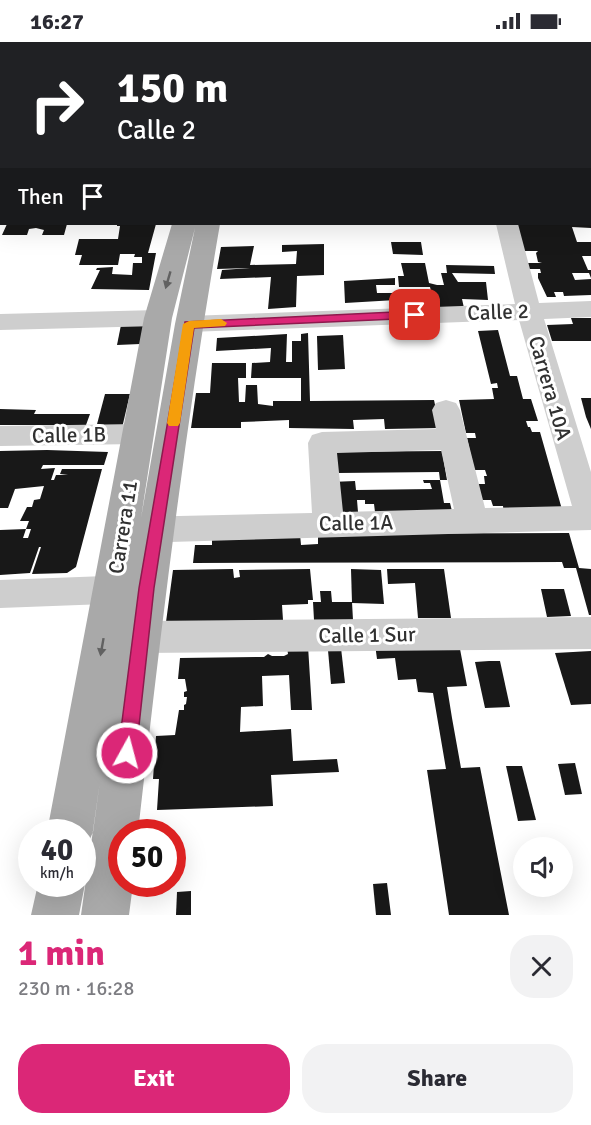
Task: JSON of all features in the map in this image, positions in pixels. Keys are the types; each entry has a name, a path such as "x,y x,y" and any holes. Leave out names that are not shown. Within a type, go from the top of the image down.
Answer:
{"main road":[{"name":"Carrera 11","path":"105,915 142,637 130,589 122,531 158,318 184,225"},
{"name":"Carrera 11","path":"73,819 130,589 157,528 189,324 208,225"},
{"path":"55,915 58,897"}],"street":[{"name":"Carrera 10A","path":"507,225 528,310 563,433 591,517"},
{"name":"Calle 2","path":"189,324 591,309"},
{"path":"0,322 158,318"},
{"path":"446,410 472,520"},
{"path":"563,433 591,435"},
{"name":"Calle 1B","path":"0,436 138,434"},
{"path":"329,524 322,443 453,439"},
{"name":"Calle 1A","path":"122,531 157,528 591,517"},
{"path":"0,594 130,589"},
{"name":"Calle 1 Sur","path":"142,637 591,633"}],"building":[{"path":"7,225 67,225 64,235 42,235 44,230 36,228 29,229 27,235 2,235"},
{"path":"156,225 148,253 156,253 149,290 91,289 100,270 96,270 97,268 113,267 112,274 132,275 133,263 142,263 142,257 134,257 135,254 120,254 118,265 79,265 82,255 75,255 79,239 118,239 120,226 117,226"},
{"path":"516,225 591,225 591,228 572,227 577,242 591,242 591,256 582,256 588,270 591,270 591,278 589,273 572,273 575,280 591,279 591,295 564,296 563,292 554,292 556,297 547,297 538,278 538,273 541,273 540,269 529,269 527,263 542,263 538,262 536,253 538,251 523,251"},
{"path":"391,242 421,242 423,255 393,254"},
{"path":"324,244 324,275 297,276 296,307 268,309 271,277 220,279 222,270 250,268 217,269 221,247 254,246 250,265 296,264 297,251 282,252 282,245"},
{"path":"401,263 425,263 429,283 437,285 444,285 441,273 447,273 446,265 494,266 495,274 452,273 458,282 486,282 488,300 462,299 464,308 435,307 430,287 399,287 398,276 404,276"},
{"path":"395,278 395,285 376,285 377,293 396,293 396,300 345,303 344,281"},
{"path":"571,318 591,318 591,341 552,341 547,325 573,324"},
{"path":"144,323 140,344 117,345 121,325"},
{"path":"498,330 510,376 517,376 523,399 531,399 538,421 526,421 532,432 540,432 563,513 504,515 503,506 493,506 491,500 479,500 476,484 485,484 484,476 487,476 485,470 474,470 467,438 476,438 475,433 466,433 459,400 494,399 492,388 498,388 497,383 491,384 478,331"},
{"path":"308,333 310,401 434,400 440,428 385,429 384,419 353,420 354,429 289,428 289,420 241,422 241,428 191,428 196,393 210,393 212,363 246,363 246,378 238,378 239,402 245,402 246,385 257,385 258,404 273,406 273,401 301,401 301,378 251,378 252,363 270,362 271,348 216,351 217,338 287,334 286,362 292,362 292,341 301,341 301,334"},
{"path":"343,335 345,369 318,370 317,336"},
{"path":"105,394 130,394 122,428 96,428"},
{"path":"581,398 591,398 591,429 586,417"},
{"path":"0,409 36,410 34,414 90,414 86,425 0,425"},
{"path":"0,451 108,452 104,465 43,465 41,469 55,468 51,480 54,480 56,475 68,475 60,474 62,469 102,469 76,567 67,573 32,574 41,547 39,547 30,573 0,575 0,530 26,529 29,521 20,521 27,507 32,507 34,500 40,499 44,486 15,489 8,508 0,508","holes":["26,529 31,529 28,538 23,538"]},
{"path":"442,451 447,480 440,480 439,472 337,473 329,452"},
{"path":"423,480 440,480 444,503 450,503 452,511 375,512 374,504 365,504 365,500 357,500 358,512 333,513 331,482 355,481 356,490 432,489 430,483 424,483"},
{"path":"569,533 579,568 591,569 591,615 589,615 576,568 564,568 562,562 193,563 195,545 212,545 212,534 300,534 301,545 318,544 318,534"},
{"path":"233,569 234,578 240,577 239,570 310,569 313,600 308,600 308,604 282,605 283,620 166,622 173,570"},
{"path":"351,569 381,570 384,604 352,603"},
{"path":"387,569 444,569 451,618 418,618 415,583 388,584"},
{"path":"541,589 564,589 571,616 547,617"},
{"path":"320,591 331,591 332,602 352,602 353,620 314,620 313,602 321,602"},
{"path":"374,637 460,649 467,686 447,687 461,768 480,767 509,915 449,915 427,770 446,769 433,693 418,692 416,679 398,680 395,658 377,659"},
{"path":"327,639 340,639 345,683 331,684"},
{"path":"308,646 312,710 291,710 289,675 262,676 263,706 241,707 240,732 291,729 293,761 337,759 339,772 271,775 273,806 157,810 159,779 153,779 156,736 175,735 179,710 184,710 186,704 185,679 178,679 180,658 264,657 268,654 284,656 288,654 287,647"},
{"path":"591,651 591,704 571,705 555,653"},
{"path":"500,661 510,707 485,708 475,662"},
{"path":"575,763 582,794 565,795 558,764"},
{"path":"506,766 522,766 536,820 518,821"},
{"path":"387,883 391,915 376,915 373,884"},
{"path":"186,891 191,891 191,915 176,915 177,897 186,897"}],"slow traffic":[{"path":"174,423 189,324 221,323"}],"route":[{"path":"127,753 147,588 189,324 415,315"}]}
